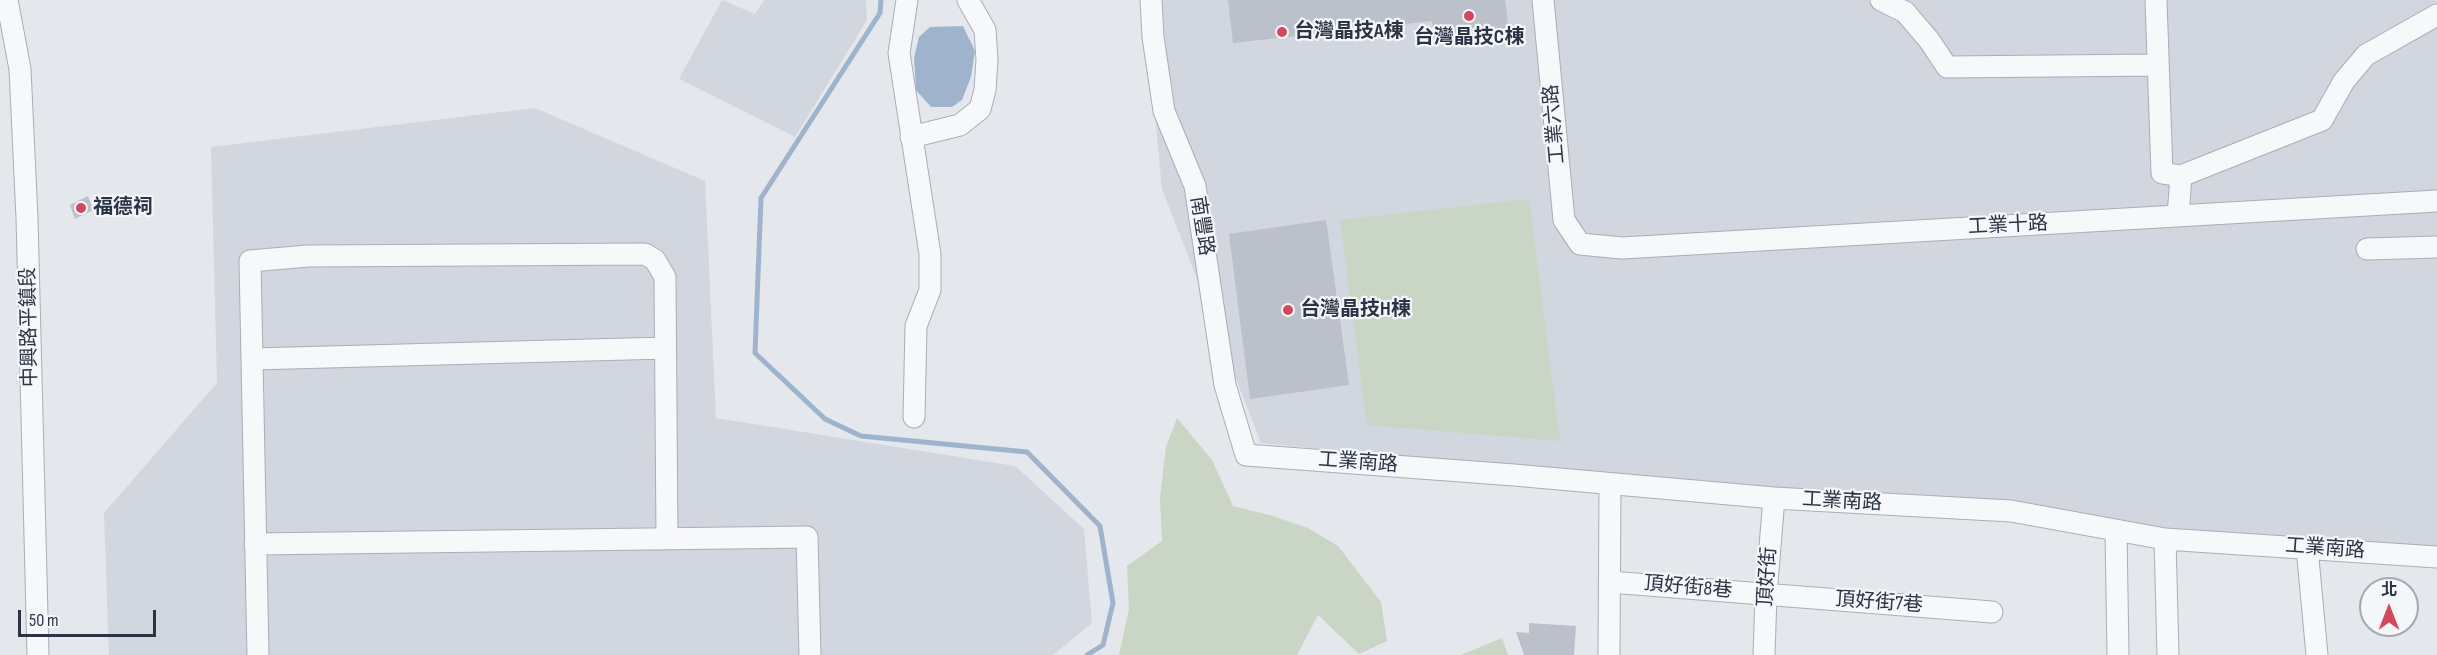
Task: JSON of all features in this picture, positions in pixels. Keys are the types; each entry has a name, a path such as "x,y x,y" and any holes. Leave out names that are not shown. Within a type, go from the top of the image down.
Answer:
{"street":[{"name":"中興路平鎮段","path":"7,0 20,69 26,195 39,655"},
{"path":"907,0 899,53 930,255 930,290 916,326 914,417"},
{"path":"910,136 960,124 980,109 987,70 985,30 968,0"},
{"name":"南豐路","path":"1151,0 1153,37 1164,111 1196,186 1225,385 1246,455"},
{"name":"工業六路","path":"1543,0 1564,220 1580,244"},
{"path":"1881,0 1905,12 1929,40 1947,68 2157,65"},
{"path":"2156,0 2162,173 2181,176 2322,120 2344,81 2366,56 2437,15"},
{"path":"2178,216 2181,176"},
{"name":"工業十路","path":"1580,244 1622,248 2437,201"},
{"path":"2367,249 2437,247"},
{"path":"258,655 250,261 308,256 645,254 655,260 664,277 667,539"},
{"path":"253,359 665,348"},
{"name":"工業南路","path":"1246,455 1774,498 2011,511 2164,539 2437,557"},
{"path":"1609,655 1610,484"},
{"name":"頂好街","path":"1764,655 1766,595 1774,498"},
{"path":"2116,531 2118,655"},
{"path":"255,544 807,537 810,655"},
{"path":"2164,539 2168,655"},
{"path":"2307,548 2317,655"},
{"name":"頂好街8巷","path":"1610,582 1766,595"},
{"name":"頂好街7巷","path":"1766,595 1992,612"}],"shaded area":[{"path":"722,0 755,14 764,0 866,0 867,20 795,137 679,79"},
{"path":"1144,0 2437,0 2437,555 1712,488 1261,443 1162,189"},
{"path":"535,108 705,181 716,418 1015,466 1084,529 1092,623 1053,655 109,655 104,513 217,383 211,147"}],"green space":[{"path":"1529,199 1560,441 1367,425 1340,220"},
{"path":"1177,418 1212,460 1233,506 1308,528 1338,546 1381,602 1387,641 1359,654 1318,615 1297,655 1119,655 1129,609 1127,566 1162,541 1160,497 1166,447"},
{"path":"1502,638 1508,655 1461,655"}],"water":[{"path":"963,26 975,51 971,77 962,100 952,107 931,107 916,90 914,58 919,37 930,27"}],"building":[{"name":"台灣晶技A棟","path":"1228,0 1505,0 1509,32 1434,40 1432,21 1233,43"},
{"name":"福德祠","path":"88,196 93,210 75,219 70,205"},
{"name":"台灣晶技H棟","path":"1326,220 1349,385 1250,399 1229,234"},
{"path":"1529,623 1576,626 1574,655 1524,655 1516,632 1529,633"}],"waterway":[{"path":"881,0 880,13 761,198 755,353 825,419 861,436 1027,452 1100,526 1113,603 1103,645 1087,655"}],"place":[{"name":"台灣晶技C棟","path":"1469,16"},
{"name":"台灣晶技A棟","path":"1282,32"},
{"name":"福德祠","path":"81,208"},
{"name":"台灣晶技H棟","path":"1288,310"}]}
